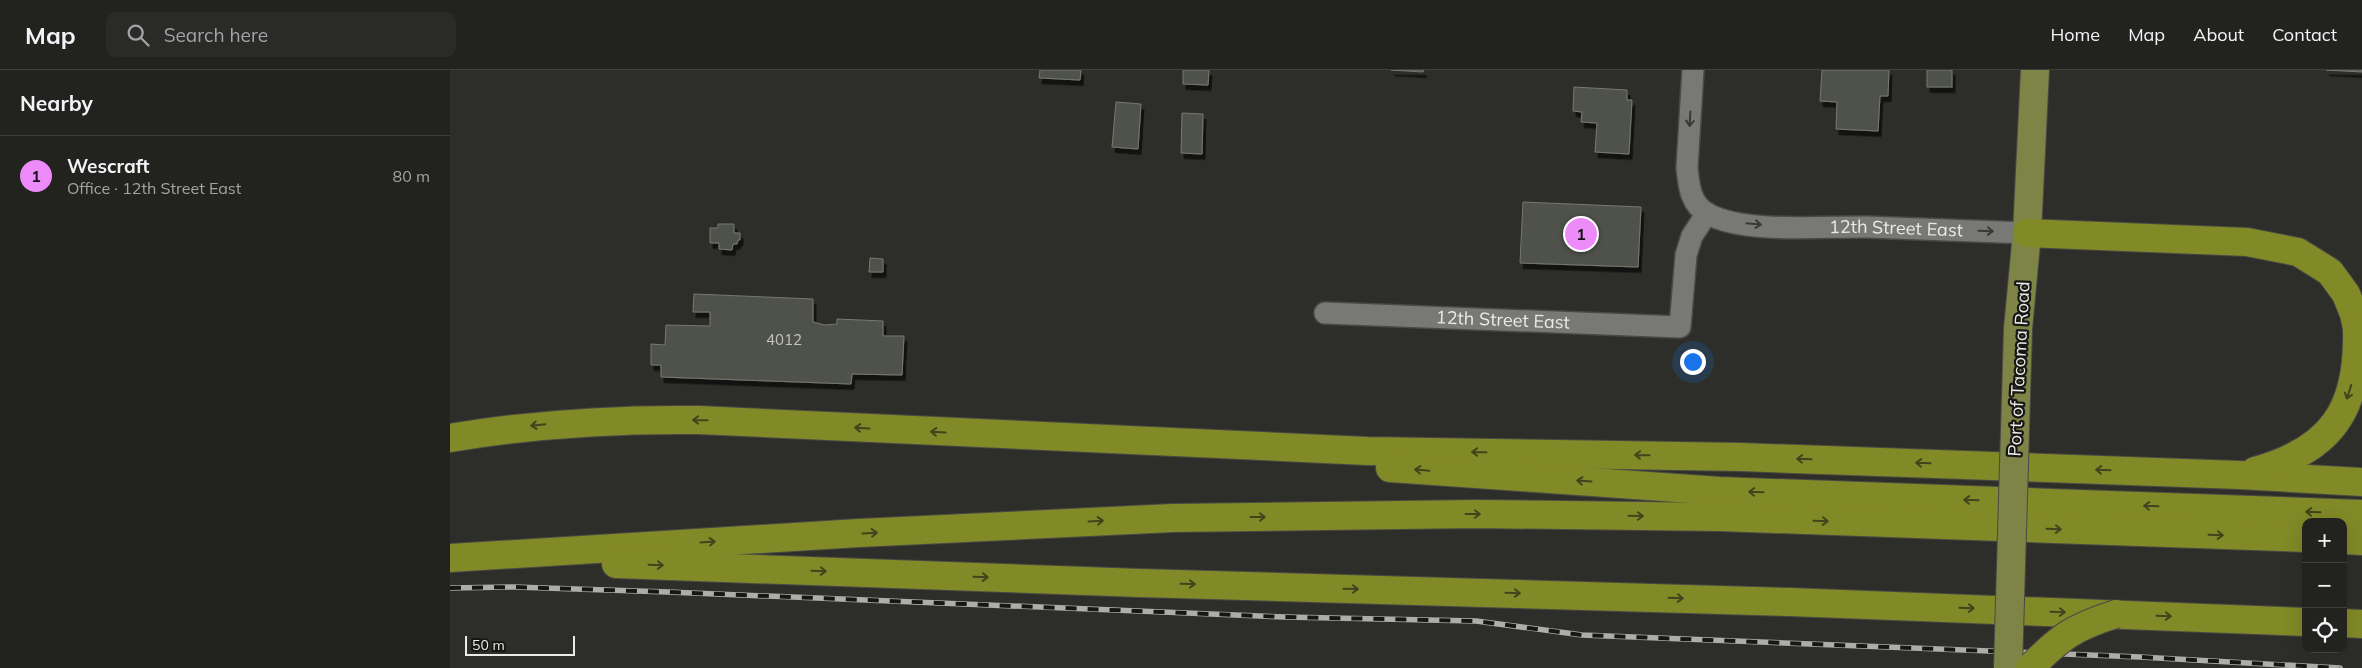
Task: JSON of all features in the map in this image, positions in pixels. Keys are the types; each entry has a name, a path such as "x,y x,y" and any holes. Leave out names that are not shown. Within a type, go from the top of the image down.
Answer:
{"highway":[{"path":"2027,232 2247,242 2298,252 2320,264 2340,284 2351,304 2360,339 2355,371 2344,408 2335,424 2324,437 2303,453 2274,466 2239,475"},
{"path":"450,438 523,427 633,419 736,421 1367,451 1740,457 2239,475 2362,482"},
{"path":"964,433 1420,470 1720,490 2362,514"},
{"path":"450,560 858,533 1173,518 1475,514 1720,517 2302,538"},
{"path":"2347,540 2362,541"},
{"path":"450,560 635,564 1140,583 1924,606 2302,622"},
{"path":"2030,668 2051,646 2069,632 2089,622 2116,614"},
{"path":"2347,623 2362,624"}],"main road":[{"name":"Port of Tacoma Road","path":"2008,668 2018,329 2027,232 2035,70"}],"street":[{"path":"1693,70 1687,168 1688,181 1695,203 1707,213"},
{"name":"12th Street East","path":"1325,313 1680,327 1686,256 1692,236 1707,213 1722,220 1772,226 2027,232"}],"building":[{"path":"1040,70 1081,70 1080,80 1039,78"},
{"path":"1183,70 1209,70 1208,85 1183,84"},
{"path":"1391,70 1424,70 1423,72"},
{"path":"1822,70 1889,70 1888,96 1880,96 1878,131 1836,129 1837,102 1820,101"},
{"path":"1927,70 1952,70 1952,87 1927,87"},
{"path":"2326,70 2362,70 2362,72"},
{"path":"1574,87 1627,90 1627,100 1632,100 1629,154 1595,152 1597,123 1581,122 1582,112 1573,111"},
{"path":"1116,102 1141,104 1138,149 1112,147"},
{"path":"1182,113 1203,114 1202,154 1181,153"},
{"path":"1523,202 1641,207 1638,267 1520,263"},
{"path":"718,224 734,224 734,233 740,233 740,240 738,240 737,244 733,244 732,250 719,249 719,243 710,243 710,228 718,228"},
{"path":"870,258 883,259 883,272 869,272"},
{"path":"694,294 813,299 813,322 825,325 837,324 837,319 883,321 883,336 904,336 902,375 852,374 851,384 661,377 661,365 651,365 651,344 665,345 666,325 710,326 710,312 693,312"}],"railway":[{"path":"450,588 514,587 1285,617 1476,621 1582,635 2140,657 2340,668"}],"place":[{"name":"Wescraft","path":"1581,234"}]}
